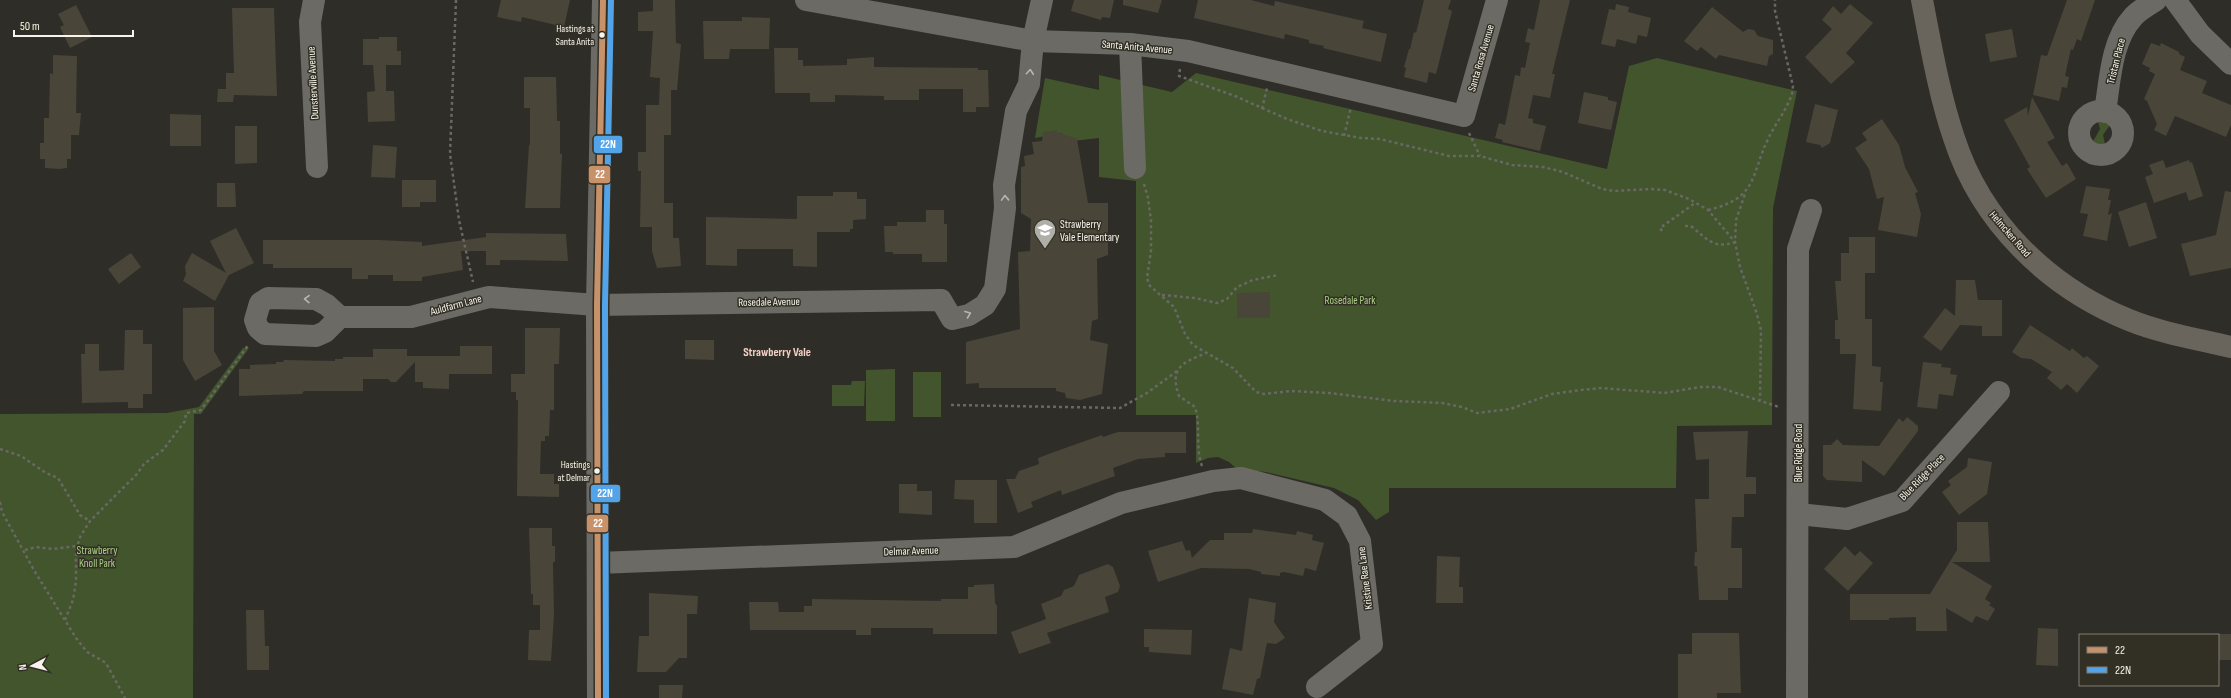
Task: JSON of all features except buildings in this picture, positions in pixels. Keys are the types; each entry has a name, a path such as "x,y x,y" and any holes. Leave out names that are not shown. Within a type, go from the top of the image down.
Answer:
{"main road":[{"name":"Helmcken Road","path":"1922,0 1941,94 1954,139 1967,171 1986,205 2010,237 2037,265 2068,288 2100,306 2143,324 2231,347"}],"street":[{"name":"Dunsterville Avenue","path":"314,0 310,22 317,167"},
{"path":"598,698 597,305 603,0"},
{"name":"Santa Anita Avenue","path":"806,0 1033,41 1130,44 1185,51 1464,116"},
{"path":"1033,41 1042,0"},
{"name":"Santa Rosa Avenue","path":"1464,116 1497,0"},
{"name":"Tristan Place","path":"2105,112 2115,55 2121,35 2134,16 2156,0"},
{"path":"2175,0 2200,34 2231,64"},
{"name":"Rosedale Avenue","path":"597,305 941,300 952,319 969,315 985,305 995,289 1005,208 1004,186 1016,112 1029,84 1033,41"},
{"path":"1130,44 1135,168"},
{"name":"Blue Ridge Road","path":"1797,698 1798,249 1810,210"},
{"name":"Auldfarm Lane","path":"340,317 411,317 489,297 597,305"},
{"path":"268,298 316,299 327,305 340,317 325,332 316,336 270,336 262,332 255,320 256,312 260,303 268,298"},
{"name":"Blue Ridge Place","path":"1798,514 1847,519 1902,501 1999,392"},
{"name":"Kristine Rae Lane","path":"1213,481 1241,478 1325,500 1347,516 1360,541 1372,644 1317,687"},
{"name":"Delmar Avenue","path":"598,563 1014,547 1121,503 1213,481"}],"path":[{"path":"456,0 450,154 459,220 476,300"},
{"path":"1760,400 1761,330 1756,311 1742,273 1735,242 1736,220 1745,193 1754,180 1768,139 1792,94 1793,86 1775,11 1776,0"},
{"path":"1185,51 1179,76 1235,96 1287,120 1344,136 1380,139 1449,156 1480,156 1512,165 1550,169 1602,189 1614,191 1650,189 1665,190 1708,210 1735,242"},
{"path":"1344,136 1355,90"},
{"path":"1464,116 1467,128 1480,156"},
{"path":"1135,168 1144,182 1149,206 1151,250 1146,278 1150,286 1174,307 1185,334 1193,345 1220,359 1233,368 1256,392 1264,394 1291,390 1394,401 1442,403 1462,407 1477,413 1510,409 1552,394 1602,388 1664,393 1700,386 1718,387 1798,413"},
{"path":"1708,210 1724,206 1745,193"},
{"path":"1662,231 1660,228 1695,203"},
{"path":"1685,226 1691,226 1712,244 1724,245 1735,242"},
{"path":"1161,295 1195,298 1217,303 1227,299 1237,287 1253,280 1278,275"},
{"path":"65,620 73,600 80,537 90,521 137,474 144,464 163,450 185,421 186,413 201,410 257,334 262,332"},
{"path":"951,405 1120,408 1147,393 1177,371 1183,364 1206,353"},
{"path":"1177,371 1175,378 1179,396 1192,403 1197,414 1197,440 1201,465 1213,481"},
{"path":"0,449 21,456 46,473 58,478 80,515 90,521"},
{"path":"0,502 2,512 25,550 35,572 65,620 86,652 106,663 125,698"},
{"path":"25,550 36,547 53,549 78,546"}],"green space":[{"name":"Rosedale Park","path":"1657,58 1797,91 1773,208 1772,425 1677,426 1676,488 1389,488 1389,512 1376,520 1358,500 1334,488 1266,472 1237,469 1229,462 1218,457 1208,458 1196,463 1196,415 1136,415 1136,181 1099,177 1099,138 1064,142 1062,133 1035,138 1045,78 1099,90 1099,75 1172,92 1196,73 1607,169 1629,66"},
{"path":"2105,117 2112,122 2103,135 2106,149 2098,149 2091,145 2100,129 2097,118"},
{"name":"Strawberry Knoll Park","path":"243,348 249,348 201,414 194,414 193,698 0,698 0,414 167,413 199,407"},
{"path":"895,369 895,421 866,421 866,370"},
{"path":"913,372 941,372 941,417 913,417"},
{"path":"852,381 865,381 864,406 832,406 832,385 851,385"}],"transit line":[{"name":"22","path":"598,698 597,305 603,0"},
{"name":"22N","path":"606,698 605,305 611,0"}],"place":[{"name":"Hastings at Santa Anita","path":"602,35"},
{"name":"Strawberry Vale Elementary","path":"1045,250"},
{"name":"Hastings at Delmar","path":"597,471"}],"district":[{"name":"Strawberry Vale","path":"777,352"}]}
